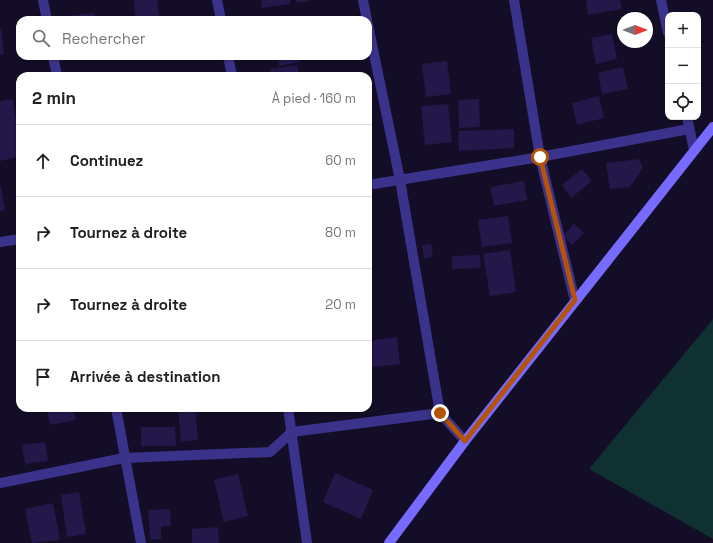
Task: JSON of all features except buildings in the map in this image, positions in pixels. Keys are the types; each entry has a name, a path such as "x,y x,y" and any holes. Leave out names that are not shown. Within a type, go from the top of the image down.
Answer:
{"main road":[{"path":"389,543 465,441 713,127"}],"street":[{"path":"43,0 46,16"},
{"path":"217,0 220,16"},
{"path":"363,0 366,16"},
{"path":"514,0 540,157 575,300"},
{"path":"661,0 665,19"},
{"path":"372,44 400,180 440,413 465,441"},
{"path":"54,60 56,72"},
{"path":"229,60 231,72"},
{"path":"688,120 694,150"},
{"path":"372,184 540,157 689,129"},
{"path":"0,242 16,240"},
{"path":"117,412 141,543"},
{"path":"289,412 307,543"},
{"path":"0,484 124,458 270,452 292,432 440,413"}],"green space":[{"path":"713,319 713,539 589,469"}],"route":[{"path":"440,413 465,441 575,300 540,157"}]}
